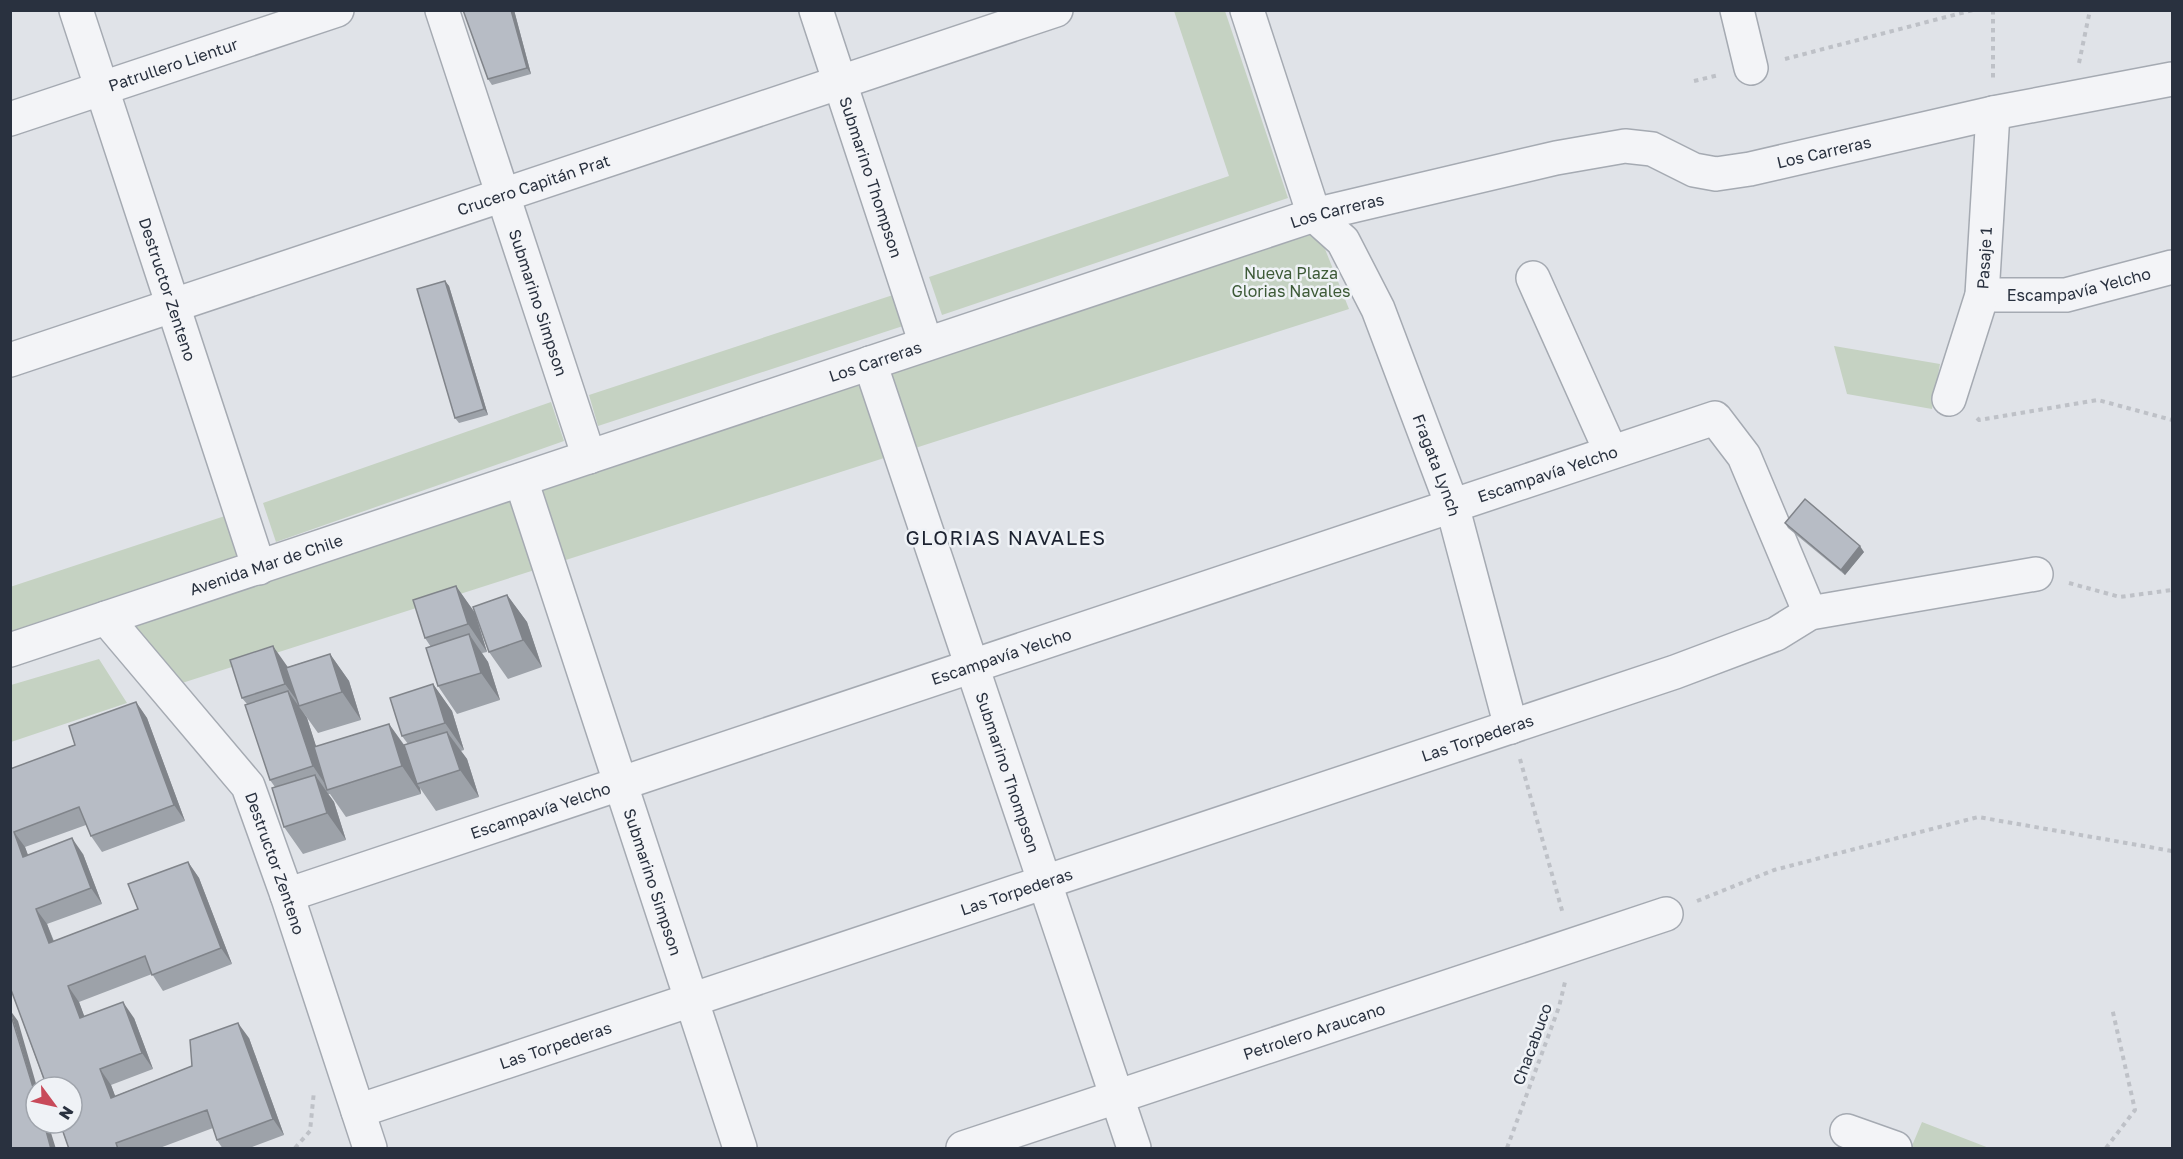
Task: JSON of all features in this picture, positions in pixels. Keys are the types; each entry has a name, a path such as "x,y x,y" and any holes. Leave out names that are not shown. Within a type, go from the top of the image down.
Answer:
{"street":[{"name":"Destructor Zenteno","path":"76,10 259,568"},
{"name":"Patrullero Lientur","path":"10,119 337,10"},
{"name":"Submarino Simpson","path":"442,10 589,457"},
{"name":"Submarino Thompson","path":"816,10 926,344"},
{"name":"Crucero Capitán Prat","path":"10,360 1056,10"},
{"path":"1247,10 1314,215"},
{"path":"1737,10 1751,68"},
{"name":"Los Carreras","path":"520,480 1314,215 1556,158 1625,146 1652,149 1694,170 1716,174 1750,169 1993,113 2172,79"},
{"name":"Pasaje 1","path":"1949,399 1982,295 1993,113"},
{"name":"Fragata Lynch","path":"1314,215 1343,241 1378,309 1452,505 1511,727"},
{"name":"Escampavía Yelcho","path":"1982,295 2066,295 2172,267"},
{"path":"1533,278 1611,452"},
{"name":"Submarino Thompson","path":"870,363 1134,1149"},
{"name":"Escampavía Yelcho","path":"287,894 1715,418 1743,456 1810,613"},
{"name":"Submarino Simpson","path":"520,480 740,1149"},
{"name":"Avenida Mar de Chile","path":"10,650 520,480"},
{"path":"1810,613 2036,574"},
{"name":"Las Torpederas","path":"358,1111 1675,672 1776,634 1810,613"},
{"name":"Destructor Zenteno","path":"106,618 248,786 287,894 370,1149"},
{"name":"Petrolero Araucano","path":"963,1149 1666,914"},
{"path":"1848,1131 1895,1149"}],"path":[{"path":"1694,81 1973,10"},
{"path":"1993,10 1993,113"},
{"path":"2071,98 2090,10"},
{"path":"1949,399 1979,420 2098,400 2172,420"},
{"path":"2036,574 2120,597 2172,590"},
{"path":"1511,727 1572,945"},
{"path":"1666,914 1774,870 1978,817 2172,851"},
{"name":"Chacabuco","path":"1507,1149 1559,1007 1572,945"},
{"path":"2106,1149 2135,1110 2112,1008"}],"green space":[{"path":"1174,11 1225,11 1288,198 942,315 929,277 1229,176"},
{"name":"Nueva Plaza Glorias Navales","path":"1319,234 1349,309 179,684 131,625 545,489 1293,236"},
{"path":"896,294 906,325 598,426 589,395"},
{"path":"1834,346 1940,364 1932,409 1847,394"},
{"path":"551,402 564,441 276,542 263,503"},
{"path":"240,511 253,554 11,634 10,587"},
{"path":"99,659 127,703 11,742 11,685"},
{"path":"1922,1122 1989,1148 1911,1148"}],"building":[{"path":"463,10 511,10 527,68 488,79"},
{"path":"445,281 484,409 455,418 417,289"},
{"path":"1805,499 1860,546 1841,570 1785,523"},
{"path":"456,586 468,624 425,638 413,600"},
{"path":"507,595 523,640 489,652 473,607"},
{"path":"469,634 481,673 438,686 426,648"},
{"path":"273,646 285,684 242,698 230,660"},
{"path":"330,654 342,692 299,706 286,668"},
{"path":"433,684 445,723 402,736 390,698"},
{"path":"288,691 313,766 270,780 245,705"},
{"path":"136,702 174,805 91,836 79,807 14,832 23,857 72,838 91,888 36,909 49,943 138,909 128,884 188,862 221,948 152,975 145,956 68,986 80,1018 123,1002 142,1053 100,1069 111,1098 192,1066 190,1040 238,1023 273,1119 217,1140 207,1110 116,1143 118,1149 69,1149 64,1135 84,1135 84,1075 43,1075 10,987 10,769 75,745 69,726"},
{"path":"389,724 402,766 327,790 314,747"},
{"path":"447,732 460,770 417,784 404,745"},
{"path":"315,775 327,813 284,827 272,788"},
{"path":"10,1012 29,1075 24,1075 24,1135 47,1135 51,1149 10,1149"}],"district":[{"name":"GLORIAS NAVALES","path":"1006,537"}]}
